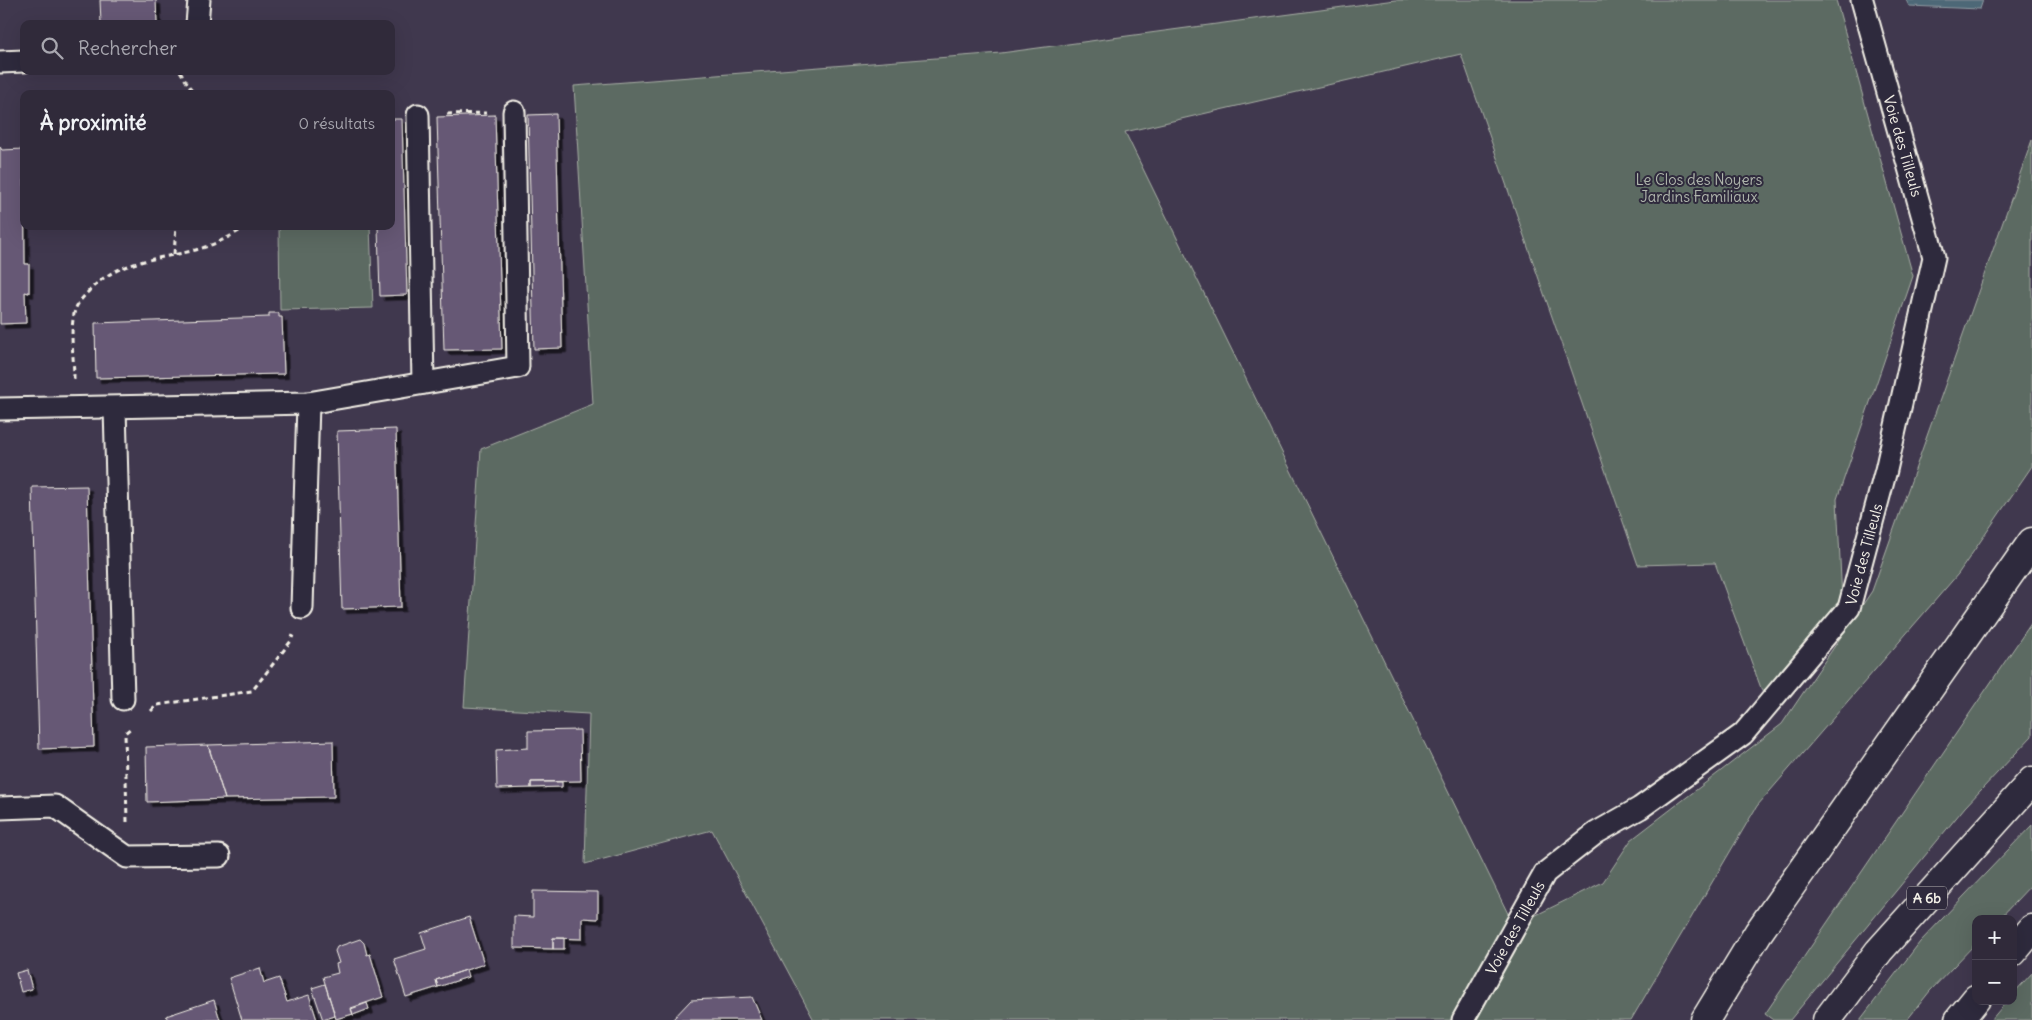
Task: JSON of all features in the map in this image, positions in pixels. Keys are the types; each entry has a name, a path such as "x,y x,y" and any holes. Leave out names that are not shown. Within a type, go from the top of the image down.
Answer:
{"highway":[{"path":"1705,1020 1758,933 2032,542"},
{"name":"A 6b","path":"1827,1020 1879,951 2032,781"},
{"path":"2017,947 2032,929"},
{"path":"1959,1020 1972,1004"}],"lane":[{"path":"197,20 199,0"},
{"name":"Voie des Tilleuls","path":"1463,1020 1545,873 1596,833 1640,808 1742,734 1849,608 1886,470 1934,257 1862,0"},
{"path":"0,62 20,61"},
{"path":"0,409 308,403 518,367 514,112"},
{"path":"418,115 423,383"},
{"path":"302,608 308,403"},
{"path":"115,408 123,698"},
{"path":"0,808 55,806 127,857 219,856"}],"path":[{"path":"182,75 192,90"},
{"path":"418,115 514,112"},
{"path":"174,254 176,230"},
{"path":"74,409 73,319 76,308 91,288 109,272 174,254 201,249 219,242 240,230"},
{"path":"144,716 157,705 252,691 291,641 302,608"},
{"path":"127,857 125,733 138,722"}],"green space":[{"name":"Le Clos des Noyers Jardins Familiaux","path":"1395,0 1836,0 1913,276 1837,499 1842,600 1765,699 1715,563 1638,565 1461,54 1125,132 1514,926 1603,882 1631,840 1782,724 1872,591 2032,140 2032,466 1958,574 1757,806 1631,1020 814,1020 712,830 585,864 589,714 464,707 481,449 593,404 574,86 1001,53"},
{"path":"279,230 370,230 373,308 280,310"},
{"path":"2032,622 2032,736 1965,807 1790,1020 1773,1020 1765,1014"},
{"path":"2032,825 2032,884 2003,915 1972,915 1972,947 1930,991 1907,1020 1860,1020 1920,942"},
{"path":"2032,973 2032,1020 1991,1020 2004,1005 2017,1005 2017,990"}],"water":[{"path":"1906,0 1983,0 1980,9 1909,6"}],"building":[{"path":"100,0 156,0 157,20 101,20"},
{"path":"556,114 562,348 534,349 528,115"},
{"path":"495,115 502,349 444,350 437,117"},
{"path":"395,119 402,119 407,295 380,296 378,230 395,230"},
{"path":"0,147 2,150 20,149 20,230 25,230 25,264 29,264 29,293 25,292 26,323 0,324"},
{"path":"269,313 279,313 279,317 282,317 284,374 96,378 95,323 269,317"},
{"path":"396,429 401,607 342,609 337,431"},
{"path":"87,486 94,747 39,749 32,487"},
{"path":"580,730 581,781 531,782 531,788 497,789 496,750 528,748 528,731"},
{"path":"333,741 334,797 225,799 208,745"},
{"path":"208,745 225,799 147,802 146,747"},
{"path":"531,782 562,782 562,787 531,788"},
{"path":"533,891 598,892 598,919 582,918 582,939 553,938 553,949 514,948 514,916 533,917"},
{"path":"469,917 484,964 436,980 438,987 406,997 394,959 426,949 421,933"},
{"path":"553,938 564,938 564,949 553,949"},
{"path":"360,939 364,943 367,955 370,954 383,997 351,1008 353,1014 336,1019 323,977 338,973 336,964 339,963 335,951 337,947"},
{"path":"260,968 264,983 279,978 287,1002 309,995 317,1020 242,1020 229,978"},
{"path":"27,970 32,989 21,992 16,973"},
{"path":"466,970 468,977 438,987 436,980"},
{"path":"325,984 335,1016 323,1020 312,988"},
{"path":"752,997 762,1020 672,1020 691,1000"},
{"path":"214,1000 220,1020 168,1020 166,1016"},
{"path":"367,1003 369,1009 353,1015 351,1009"}]}
